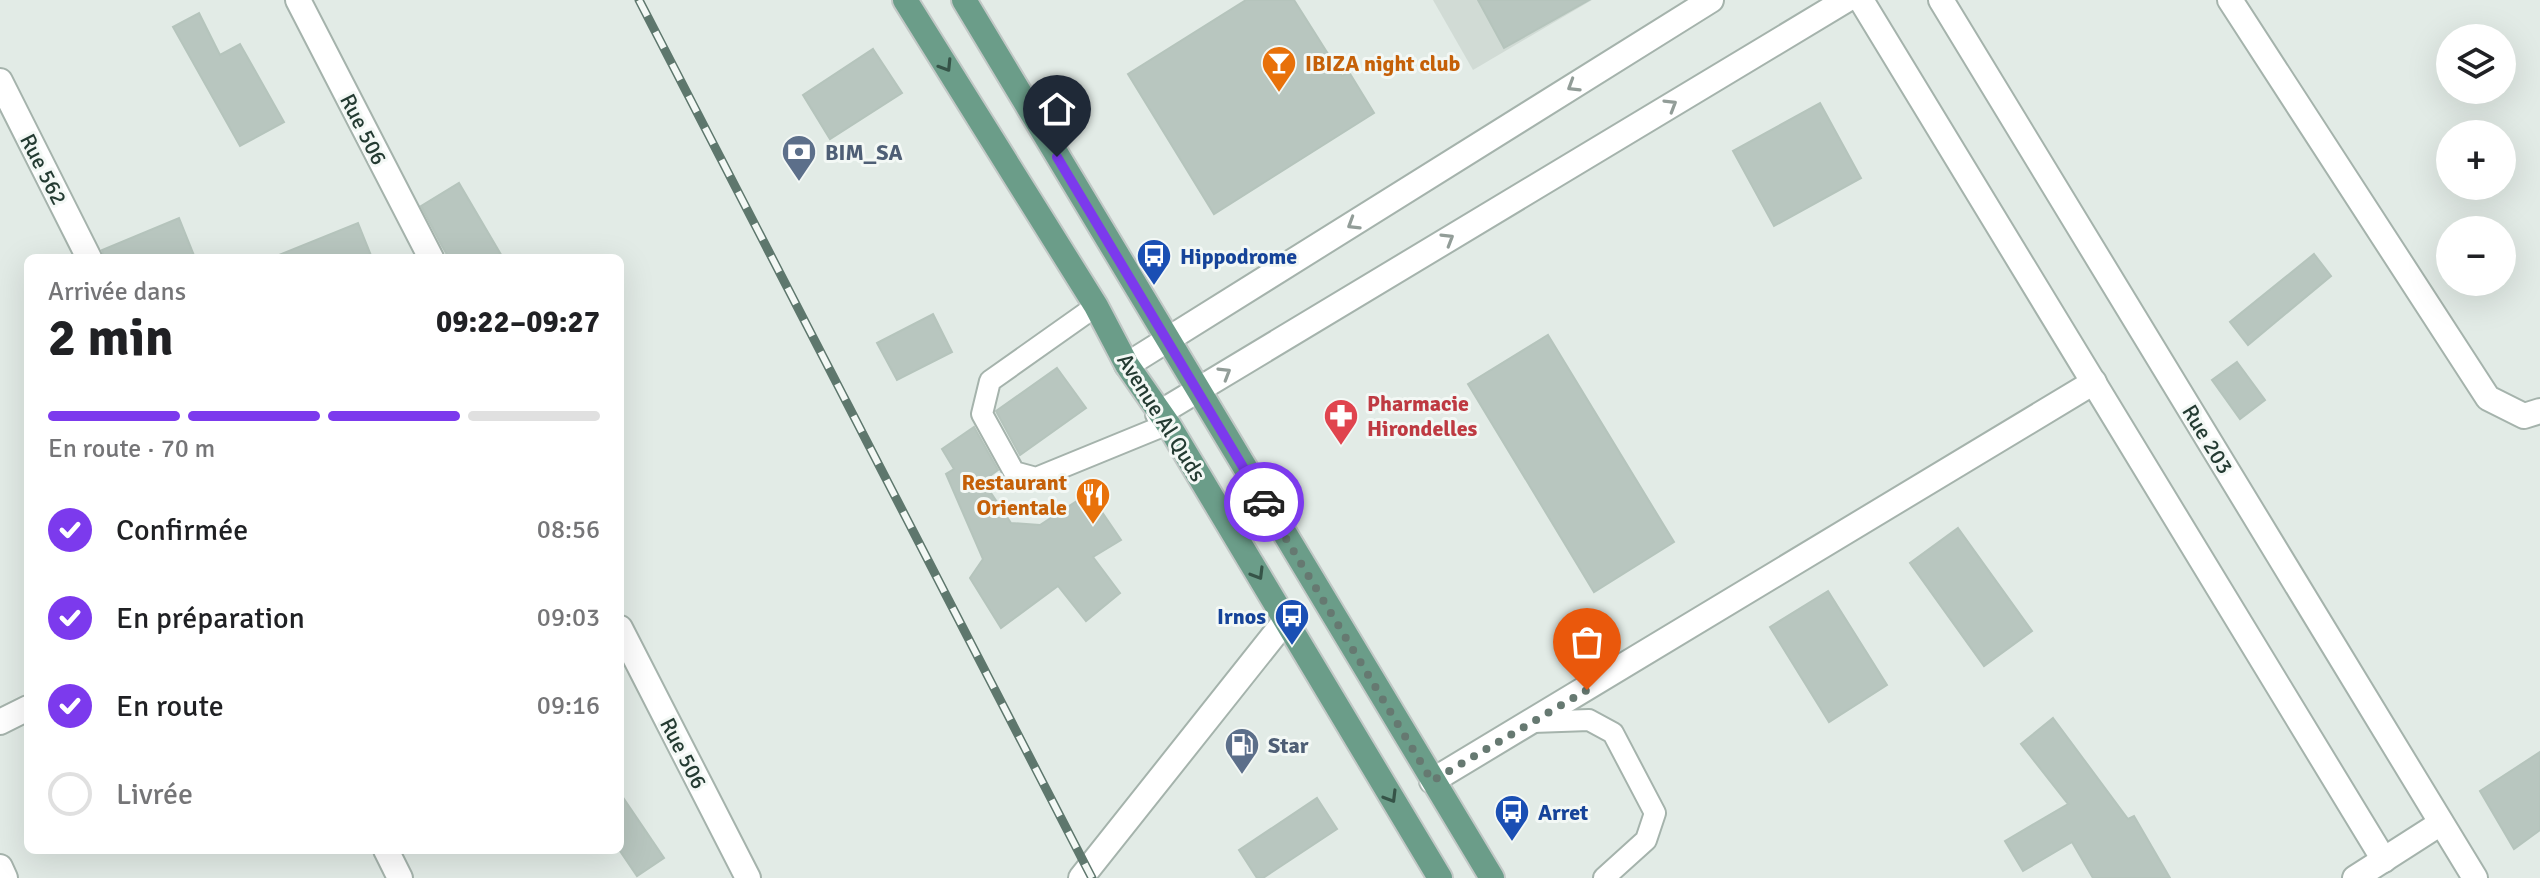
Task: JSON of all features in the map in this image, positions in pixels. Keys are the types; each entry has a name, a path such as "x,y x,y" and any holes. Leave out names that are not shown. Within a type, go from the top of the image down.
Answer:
{"main road":[{"name":"Avenue Al Quds","path":"905,0 1096,306 1127,365 1286,620 1440,878"},
{"name":"Avenue Al Quds","path":"964,0 1166,341 1492,878"}],"street":[{"name":"Rue 506","path":"298,0 429,254"},
{"path":"1127,365 1711,0"},
{"path":"1163,419 1197,390 1846,0"},
{"path":"1861,0 2384,860"},
{"name":"Rue 203","path":"1941,0 2475,878"},
{"path":"2230,0 2488,398 2524,416 2540,411"},
{"name":"Rue 562","path":"0,81 87,254"},
{"path":"1432,781 2094,382"},
{"path":"1084,873 1286,620"},
{"name":"Rue 506","path":"624,636 748,878"},
{"path":"0,722 24,710"},
{"path":"2355,878 2441,823"},
{"path":"388,854 400,878"},
{"path":"0,867 5,878"}],"lane":[{"path":"1096,306 990,381 982,414 1014,472 1036,478 1163,419"},
{"path":"1533,722 1589,720 1613,733 1655,813 1646,840 1604,878"}],"shaded area":[{"path":"1433,0 1592,0 1473,70"}],"building":[{"path":"1246,0 1294,0 1342,76 1349,72 1374,113 1214,214 1128,74"},
{"path":"1478,0 1589,0 1504,48"},
{"path":"199,13 220,55 240,44 284,122 240,146 173,27"},
{"path":"873,49 902,93 830,139 803,95"},
{"path":"1820,103 1861,178 1774,226 1733,151"},
{"path":"459,183 501,254 447,254 421,206"},
{"path":"179,218 193,254 103,254 102,250"},
{"path":"358,223 370,254 281,254"},
{"path":"2314,254 2331,276 2248,345 2230,322"},
{"path":"933,314 952,352 897,380 877,343"},
{"path":"1548,335 1674,542 1594,592 1468,384"},
{"path":"2237,362 2265,400 2240,419 2212,380"},
{"path":"1057,368 1086,408 1020,455 996,411"},
{"path":"974,427 998,470 983,481 1011,523 1040,525 1089,493 1121,540 1093,557 1120,593 1086,621 1058,586 1001,628 970,578 983,559 946,474 954,469 942,449"},
{"path":"1958,528 2032,631 1984,666 1910,563"},
{"path":"1828,591 1887,685 1829,722 1770,627"},
{"path":"2053,718 2128,819 2134,816 2170,878 2093,878 2072,842 2023,871 2005,841 2068,804 2021,744"},
{"path":"2540,752 2540,830 2514,849 2480,791"},
{"path":"1317,798 1337,829 1263,878 1257,878 1239,850"},
{"path":"624,799 664,858 637,876 622,854"}],"railway":[{"path":"639,0 1092,878"}],"way so far":[{"path":"1264,502 1432,781 1587,690"}],"place":[{"name":"IBIZA night club","path":"1279,94"},
{"name":"BIM_SA","path":"799,183"},
{"name":"Hippodrome","path":"1154,287"},
{"name":"Pharmacie Hirondelles","path":"1341,447"},
{"name":"Restaurant Orientale","path":"1093,526"},
{"name":"Irnos","path":"1292,647"},
{"name":"Star","path":"1242,776"},
{"name":"Arret","path":"1512,843"}],"route":[{"path":"1057,157 1264,502"}]}
